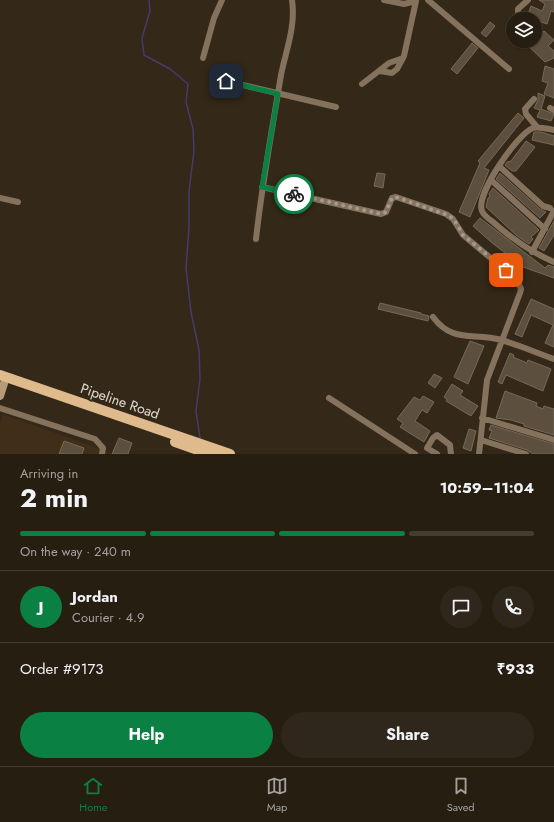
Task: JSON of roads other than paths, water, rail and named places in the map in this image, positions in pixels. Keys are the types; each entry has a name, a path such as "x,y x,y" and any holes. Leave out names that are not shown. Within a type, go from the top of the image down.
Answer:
{"main road":[{"path":"2,380 209,454"},
{"name":"Pipeline Road","path":"2,380 230,454"}],"street":[{"path":"203,58 214,18 222,0"},
{"path":"256,239 262,187 278,94 292,27 292,0"},
{"path":"384,0 404,4 417,0"},
{"path":"380,72 388,74 395,72 402,58 417,0"},
{"path":"428,0 509,69"},
{"path":"518,12 518,8 528,0"},
{"path":"362,84 380,72 389,63 402,58"},
{"path":"226,81 336,107"},
{"path":"534,99 525,109 526,114 537,128"},
{"path":"553,128 537,128 525,134 499,166 491,180 482,198 482,210 505,234 532,252 554,262"},
{"path":"499,166 542,206 553,209 545,229 532,252"},
{"path":"491,180 545,229"},
{"path":"262,187 381,214 386,212 392,198 396,197 450,216 457,224 463,235 520,284 520,293 486,380 479,454"},
{"path":"0,198 18,202"},
{"path":"434,317 440,326 457,336 482,336 502,340 554,359"},
{"path":"0,396 2,380"},
{"path":"329,398 415,454"},
{"path":"0,408 95,439 102,448 102,454"},
{"path":"482,418 554,440"},
{"path":"437,454 427,448 433,438 437,435 450,445 451,454"},
{"path":"480,440 526,454"}],"waterway":[{"path":"149,0 150,11 142,38 144,55 170,69 188,84 186,102 193,129 194,151 189,191 189,227 186,268 191,312 199,350 200,379 196,411 200,438"}]}
